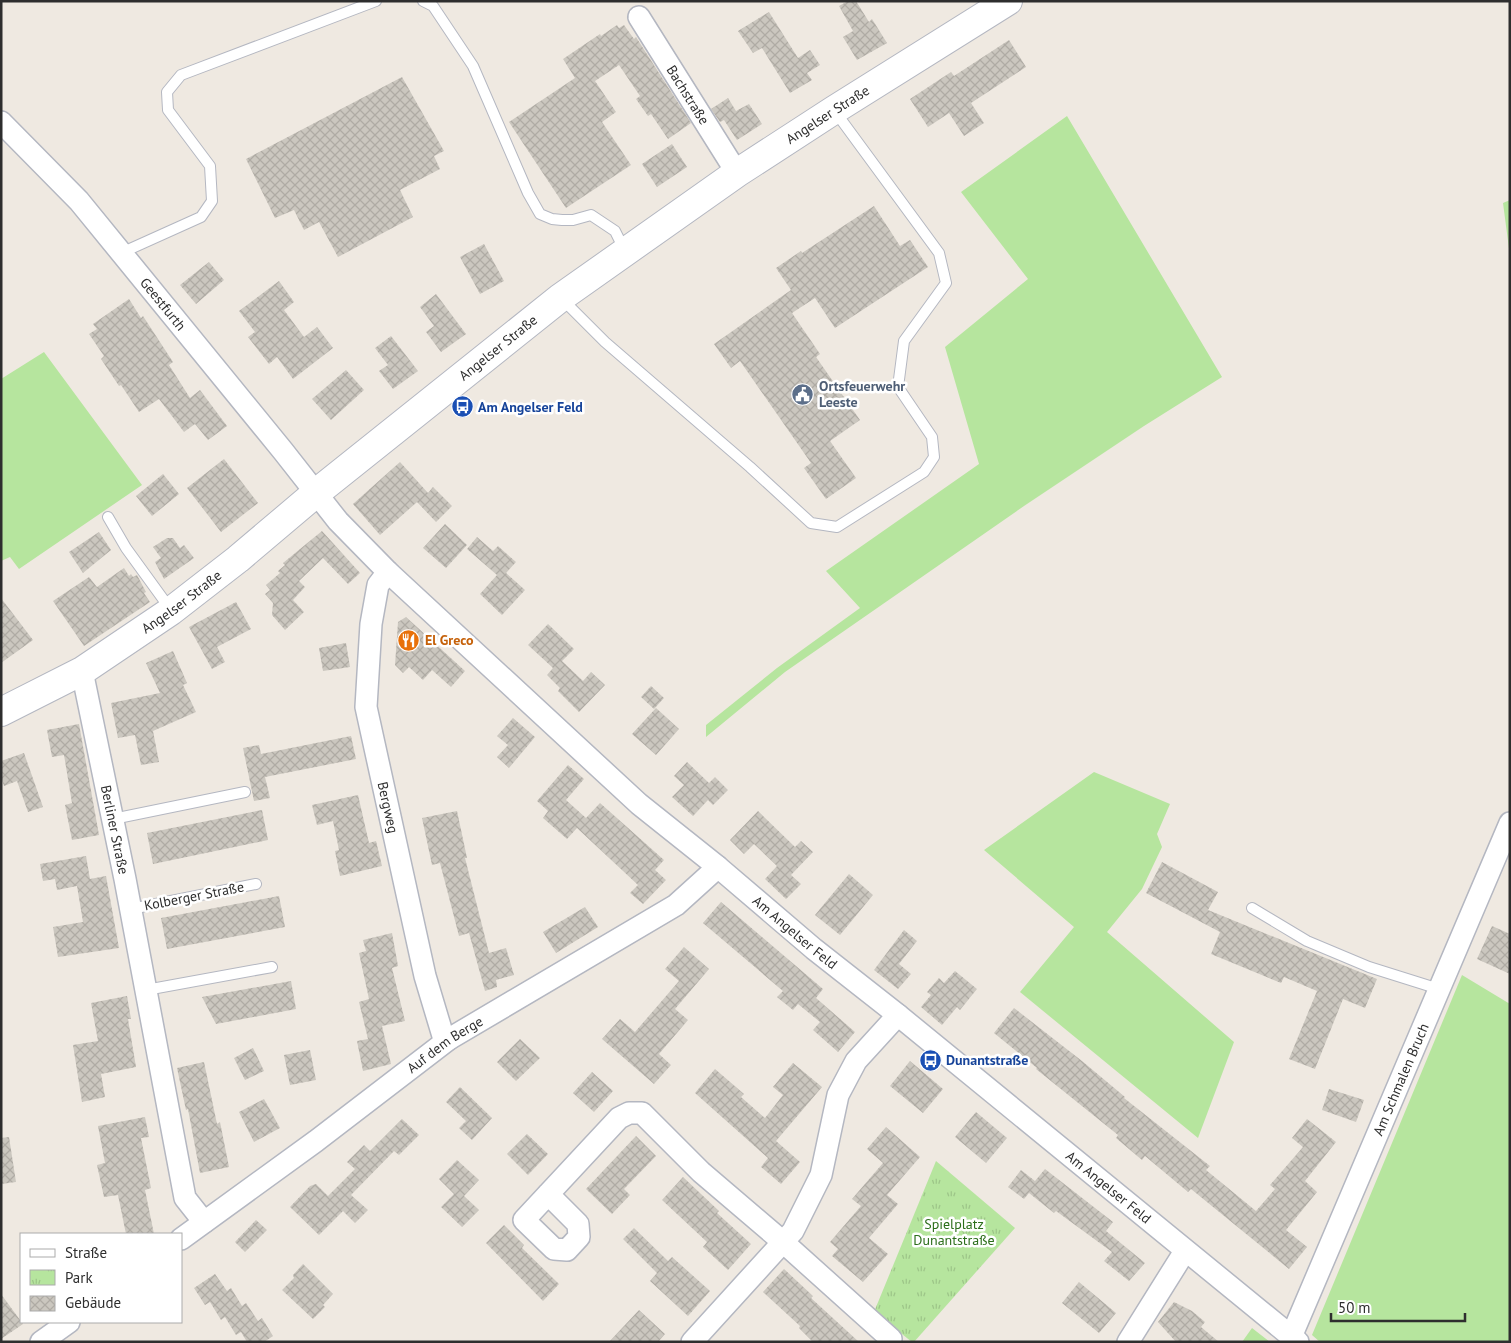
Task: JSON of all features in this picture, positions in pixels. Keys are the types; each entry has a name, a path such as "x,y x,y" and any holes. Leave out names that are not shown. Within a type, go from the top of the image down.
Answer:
{"main road":[{"name":"Angelser Straße","path":"1,712 82,671 172,611 238,560 316,493 560,298 737,174 834,110 1008,1"}],"street":[{"name":"Bachstraße","path":"639,17 737,174"},
{"name":"Geestfurth","path":"1,122 79,201 316,493"},
{"name":"Am Angelser Feld","path":"316,493 338,521 388,572 639,804 718,867 814,949 898,1015 1294,1339"},
{"name":"Bergweg","path":"388,572 378,585 371,624 366,707 425,976 443,1036 449,1039"},
{"name":"Berliner Straße","path":"82,671 131,909 185,1198 204,1222"},
{"name":"Am Schmalen Bruch","path":"1294,1339 1510,823"},
{"name":"Auf dem Berge","path":"182,1238 331,1130 449,1039 676,905 718,867"},
{"path":"692,1342 794,1231 821,1175 838,1095 856,1061 898,1015"},
{"path":"548,1194 619,1118 629,1113 642,1113 701,1172 783,1242 891,1339"},
{"path":"1128,1342 1185,1251"},
{"path":"41,1342 67,1323"}],"lane":[{"path":"121,253 201,217 212,201 210,166 168,110 167,92 181,75 376,1"},
{"path":"424,1 433,6 472,66 528,193 540,214 552,219 562,220 573,220 591,215 615,231 625,252"},
{"path":"560,298 611,347 750,467 811,523 837,527 924,472 934,456 932,438 898,388 904,341 946,283 939,253 834,110"},
{"path":"108,517 126,548 172,611"},
{"path":"113,819 246,792"},
{"name":"Kolberger Straße","path":"131,909 256,884"},
{"path":"1252,908 1306,941 1369,967 1439,989"},
{"path":"146,990 272,967"}],"green space":[{"path":"1067,116 1222,377 1144,426 1024,506 785,672 706,737 706,725 777,668 860,608 826,571 979,464 945,347 1028,279 961,192"},
{"path":"1510,200 1510,256 1503,203"},
{"path":"44,352 142,485 19,569 10,557 1,561 1,379"},
{"path":"1094,772 1170,804 1157,834 1162,847 1142,889 1107,932 1234,1042 1198,1138 1020,992 1074,927 984,850"},
{"path":"1462,975 1510,1004 1510,1341 1320,1342 1312,1335"},
{"name":"Spielplatz Dunantstraße","path":"936,1161 1015,1228 912,1342 874,1312"},
{"path":"1252,1328 1270,1342 1242,1342"}],"building":[{"path":"848,1 856,1 869,22 872,19 887,43 857,60 843,37 853,31 839,6"},
{"path":"769,12 798,58 810,50 820,65 807,73 812,80 790,93 762,48 753,53 738,31"},
{"path":"617,25 619,28 624,25 634,39 636,37 691,123 668,139 651,114 648,116 636,99 640,96 619,65 595,81 616,112 602,122 631,165 566,208 509,122 575,78 563,59"},
{"path":"1009,40 1026,67 971,103 984,123 964,136 949,113 928,127 910,99 951,72 954,76"},
{"path":"402,77 444,151 434,156 440,169 400,190 413,217 338,257 319,222 304,230 294,210 275,218 246,159"},
{"path":"728,98 736,111 749,104 762,124 737,140 724,120 720,122 711,109"},
{"path":"672,144 687,167 657,187 642,164"},
{"path":"874,206 900,246 910,240 928,267 835,328 815,298 792,313 820,354 816,357 860,420 830,441 856,478 826,499 804,468 811,463 740,361 731,368 714,344 791,290 776,268"},
{"path":"484,244 504,281 480,294 460,257"},
{"path":"209,262 224,280 196,304 180,285"},
{"path":"279,281 294,302 284,310 304,337 317,327 333,348 293,379 277,357 269,364 248,337 255,332 239,311"},
{"path":"436,294 466,334 441,352 426,332 434,326 420,307"},
{"path":"129,299 141,318 143,316 173,362 169,365 190,398 200,390 227,426 208,440 195,424 184,432 159,399 139,412 101,359 104,356 89,334 97,329 93,324"},
{"path":"391,336 418,371 393,389 379,371 388,365 375,348"},
{"path":"346,370 364,390 331,420 312,399"},
{"path":"224,459 258,503 221,532 187,488"},
{"path":"400,462 428,493 433,487 452,506 436,522 417,502 380,535 353,504"},
{"path":"163,474 179,494 152,516 136,496"},
{"path":"445,524 467,545 446,568 423,548"},
{"path":"322,531 360,573 348,584 323,558 299,581 305,587 293,600 304,612 285,630 272,615 273,603 265,594 270,590 266,585 280,573 278,571 285,565 283,563"},
{"path":"99,532 111,550 83,573 69,552"},
{"path":"477,537 493,551 498,546 516,562 506,573 525,590 502,615 480,594 497,575 467,549"},
{"path":"167,538 173,538 180,548 184,545 194,558 164,579 155,562 161,558 153,547"},
{"path":"124,568 129,576 131,574 133,577 137,575 146,592 144,593 150,602 84,646 53,601 89,577 97,587"},
{"path":"1,598 33,640 1,663"},
{"path":"236,602 251,629 217,647 225,662 212,669 189,627"},
{"path":"406,617 465,671 451,687 432,670 423,680 409,667 403,673 395,665 398,622"},
{"path":"548,624 574,649 562,661 583,681 591,672 605,685 579,712 558,691 560,688 547,675 553,668 528,645"},
{"path":"346,643 350,667 323,671 319,648"},
{"path":"173,651 187,683 183,685 196,712 153,731 159,762 141,765 135,735 118,738 111,703 160,693 146,663"},
{"path":"651,686 664,698 654,709 641,697"},
{"path":"656,708 679,729 656,755 632,734"},
{"path":"513,718 535,737 509,768 497,757 508,745 497,736"},
{"path":"79,724 99,835 72,840 65,805 72,803 64,755 52,757 47,730"},
{"path":"351,736 356,759 265,777 270,798 254,801 243,748 259,745 261,754"},
{"path":"24,753 43,807 28,812 17,781 4,786 1,777 1,761"},
{"path":"687,762 709,783 715,777 728,790 713,805 708,800 693,816 672,797 684,785 674,776"},
{"path":"568,765 584,779 566,800 586,818 600,803 664,860 655,870 666,880 643,904 630,893 638,885 577,828 567,839 543,818 548,811 537,801"},
{"path":"358,795 369,843 376,841 382,866 340,876 335,851 339,850 333,821 317,825 312,805"},
{"path":"262,810 268,840 153,864 147,833"},
{"path":"457,811 467,858 465,858 489,953 506,948 514,975 496,980 497,987 485,991 469,933 459,936 440,863 432,865 422,818"},
{"path":"758,811 795,847 801,841 813,852 791,875 801,884 786,899 765,879 777,866 754,844 744,854 730,840"},
{"path":"86,856 90,879 106,876 119,948 58,957 53,927 83,922 77,886 57,890 55,879 43,881 40,864"},
{"path":"1162,862 1218,892 1208,910 1377,979 1365,1008 1343,999 1315,1069 1289,1059 1317,991 1284,977 1281,983 1211,954 1220,932 1146,893"},
{"path":"849,874 873,895 840,935 815,915"},
{"path":"279,896 285,927 167,949 161,918"},
{"path":"721,902 823,989 816,998 855,1032 838,1052 813,1030 820,1022 798,1004 793,1010 777,997 783,991 703,923"},
{"path":"585,907 598,927 556,953 543,932"},
{"path":"1492,926 1510,934 1510,974 1477,959"},
{"path":"904,930 917,941 899,964 911,974 898,989 874,970"},
{"path":"392,933 398,966 392,968 405,1021 382,1026 391,1064 363,1071 357,1041 368,1039 359,1002 369,999 359,953 366,951 363,940"},
{"path":"684,947 709,969 675,1009 688,1020 659,1054 671,1065 654,1084 602,1039 620,1019 635,1032 679,981 665,969"},
{"path":"955,971 977,989 960,1010 957,1007 942,1025 921,1007 931,995 927,992 939,978 944,983"},
{"path":"291,981 296,1009 216,1024 202,997"},
{"path":"127,996 131,1019 128,1019 136,1067 101,1074 105,1097 82,1102 73,1045 98,1041 91,1003"},
{"path":"1014,1008 1210,1166 1206,1170 1256,1211 1275,1189 1270,1185 1303,1147 1292,1138 1307,1119 1336,1142 1305,1181 1317,1192 1286,1230 1307,1247 1289,1269 1191,1189 1188,1192 1145,1156 1142,1160 1116,1138 1118,1135 994,1033"},
{"path":"520,1039 540,1058 516,1081 497,1062"},
{"path":"253,1048 264,1071 245,1080 234,1058"},
{"path":"310,1050 316,1080 290,1085 284,1055"},
{"path":"910,1061 943,1089 923,1113 890,1086"},
{"path":"204,1062 217,1124 220,1122 229,1167 200,1173 188,1109 186,1110 177,1068"},
{"path":"793,1063 822,1087 776,1141 800,1162 781,1184 761,1167 768,1158 695,1093 715,1069 744,1094 741,1097 765,1118 783,1095 773,1087"},
{"path":"592,1072 613,1091 594,1112 573,1093"},
{"path":"460,1087 492,1118 472,1140 459,1128 466,1121 446,1102"},
{"path":"1329,1089 1364,1100 1356,1122 1322,1110"},
{"path":"264,1099 280,1128 254,1142 239,1112"},
{"path":"976,1112 1007,1138 986,1163 955,1137"},
{"path":"145,1117 149,1137 141,1138 151,1188 145,1190 154,1233 126,1233 118,1195 104,1197 97,1165 105,1163 98,1126"},
{"path":"402,1119 419,1135 399,1155 394,1151 351,1195 368,1210 355,1223 343,1211 319,1235 290,1207 310,1186 316,1184 328,1196 355,1169 347,1162 364,1145 370,1151"},
{"path":"886,1127 920,1157 887,1195 898,1204 869,1238 888,1254 863,1282 832,1256 838,1249 830,1242 861,1206 852,1199 883,1163 867,1149"},
{"path":"527,1134 548,1154 528,1175 507,1154"},
{"path":"636,1136 656,1156 624,1189 630,1195 612,1214 586,1189"},
{"path":"9,1137 16,1182 1,1184 1,1138"},
{"path":"457,1160 479,1180 464,1196 479,1210 462,1227 441,1207 454,1194 439,1179"},
{"path":"1045,1169 1113,1222 1106,1231 1145,1263 1129,1281 1104,1261 1112,1252 1056,1211 1054,1213 1029,1193 1024,1199 1008,1187 1021,1170 1035,1181"},
{"path":"683,1177 719,1211 717,1213 751,1244 728,1270 703,1247 707,1242 662,1200"},
{"path":"256,1220 267,1230 245,1252 235,1242"},
{"path":"504,1225 524,1245 522,1248 559,1284 543,1301 486,1243"},
{"path":"634,1228 668,1261 672,1257 710,1291 688,1316 650,1281 657,1273 623,1239"},
{"path":"303,1264 333,1294 323,1305 325,1307 313,1319 282,1290 294,1278 293,1275"},
{"path":"784,1269 813,1296 811,1298 859,1342 813,1342 799,1328 800,1326 763,1292"},
{"path":"215,1274 227,1291 231,1288 242,1306 246,1303 258,1321 262,1318 273,1336 264,1342 247,1342 241,1332 236,1335 225,1317 221,1320 210,1302 205,1305 194,1288"},
{"path":"1079,1282 1116,1313 1099,1333 1062,1303"},
{"path":"1,1294 20,1320 20,1323 23,1324 1,1339"},
{"path":"1174,1302 1192,1311 1205,1322 1201,1327 1219,1342 1176,1342 1158,1322"},
{"path":"639,1310 665,1334 658,1342 609,1342"}],"place":[{"name":"Ortsfeuerwehr Leeste","path":"803,394"},
{"name":"Am Angelser Feld","path":"462,407"},
{"name":"El Greco","path":"409,640"},
{"name":"Dunantstraße","path":"930,1060"}]}
